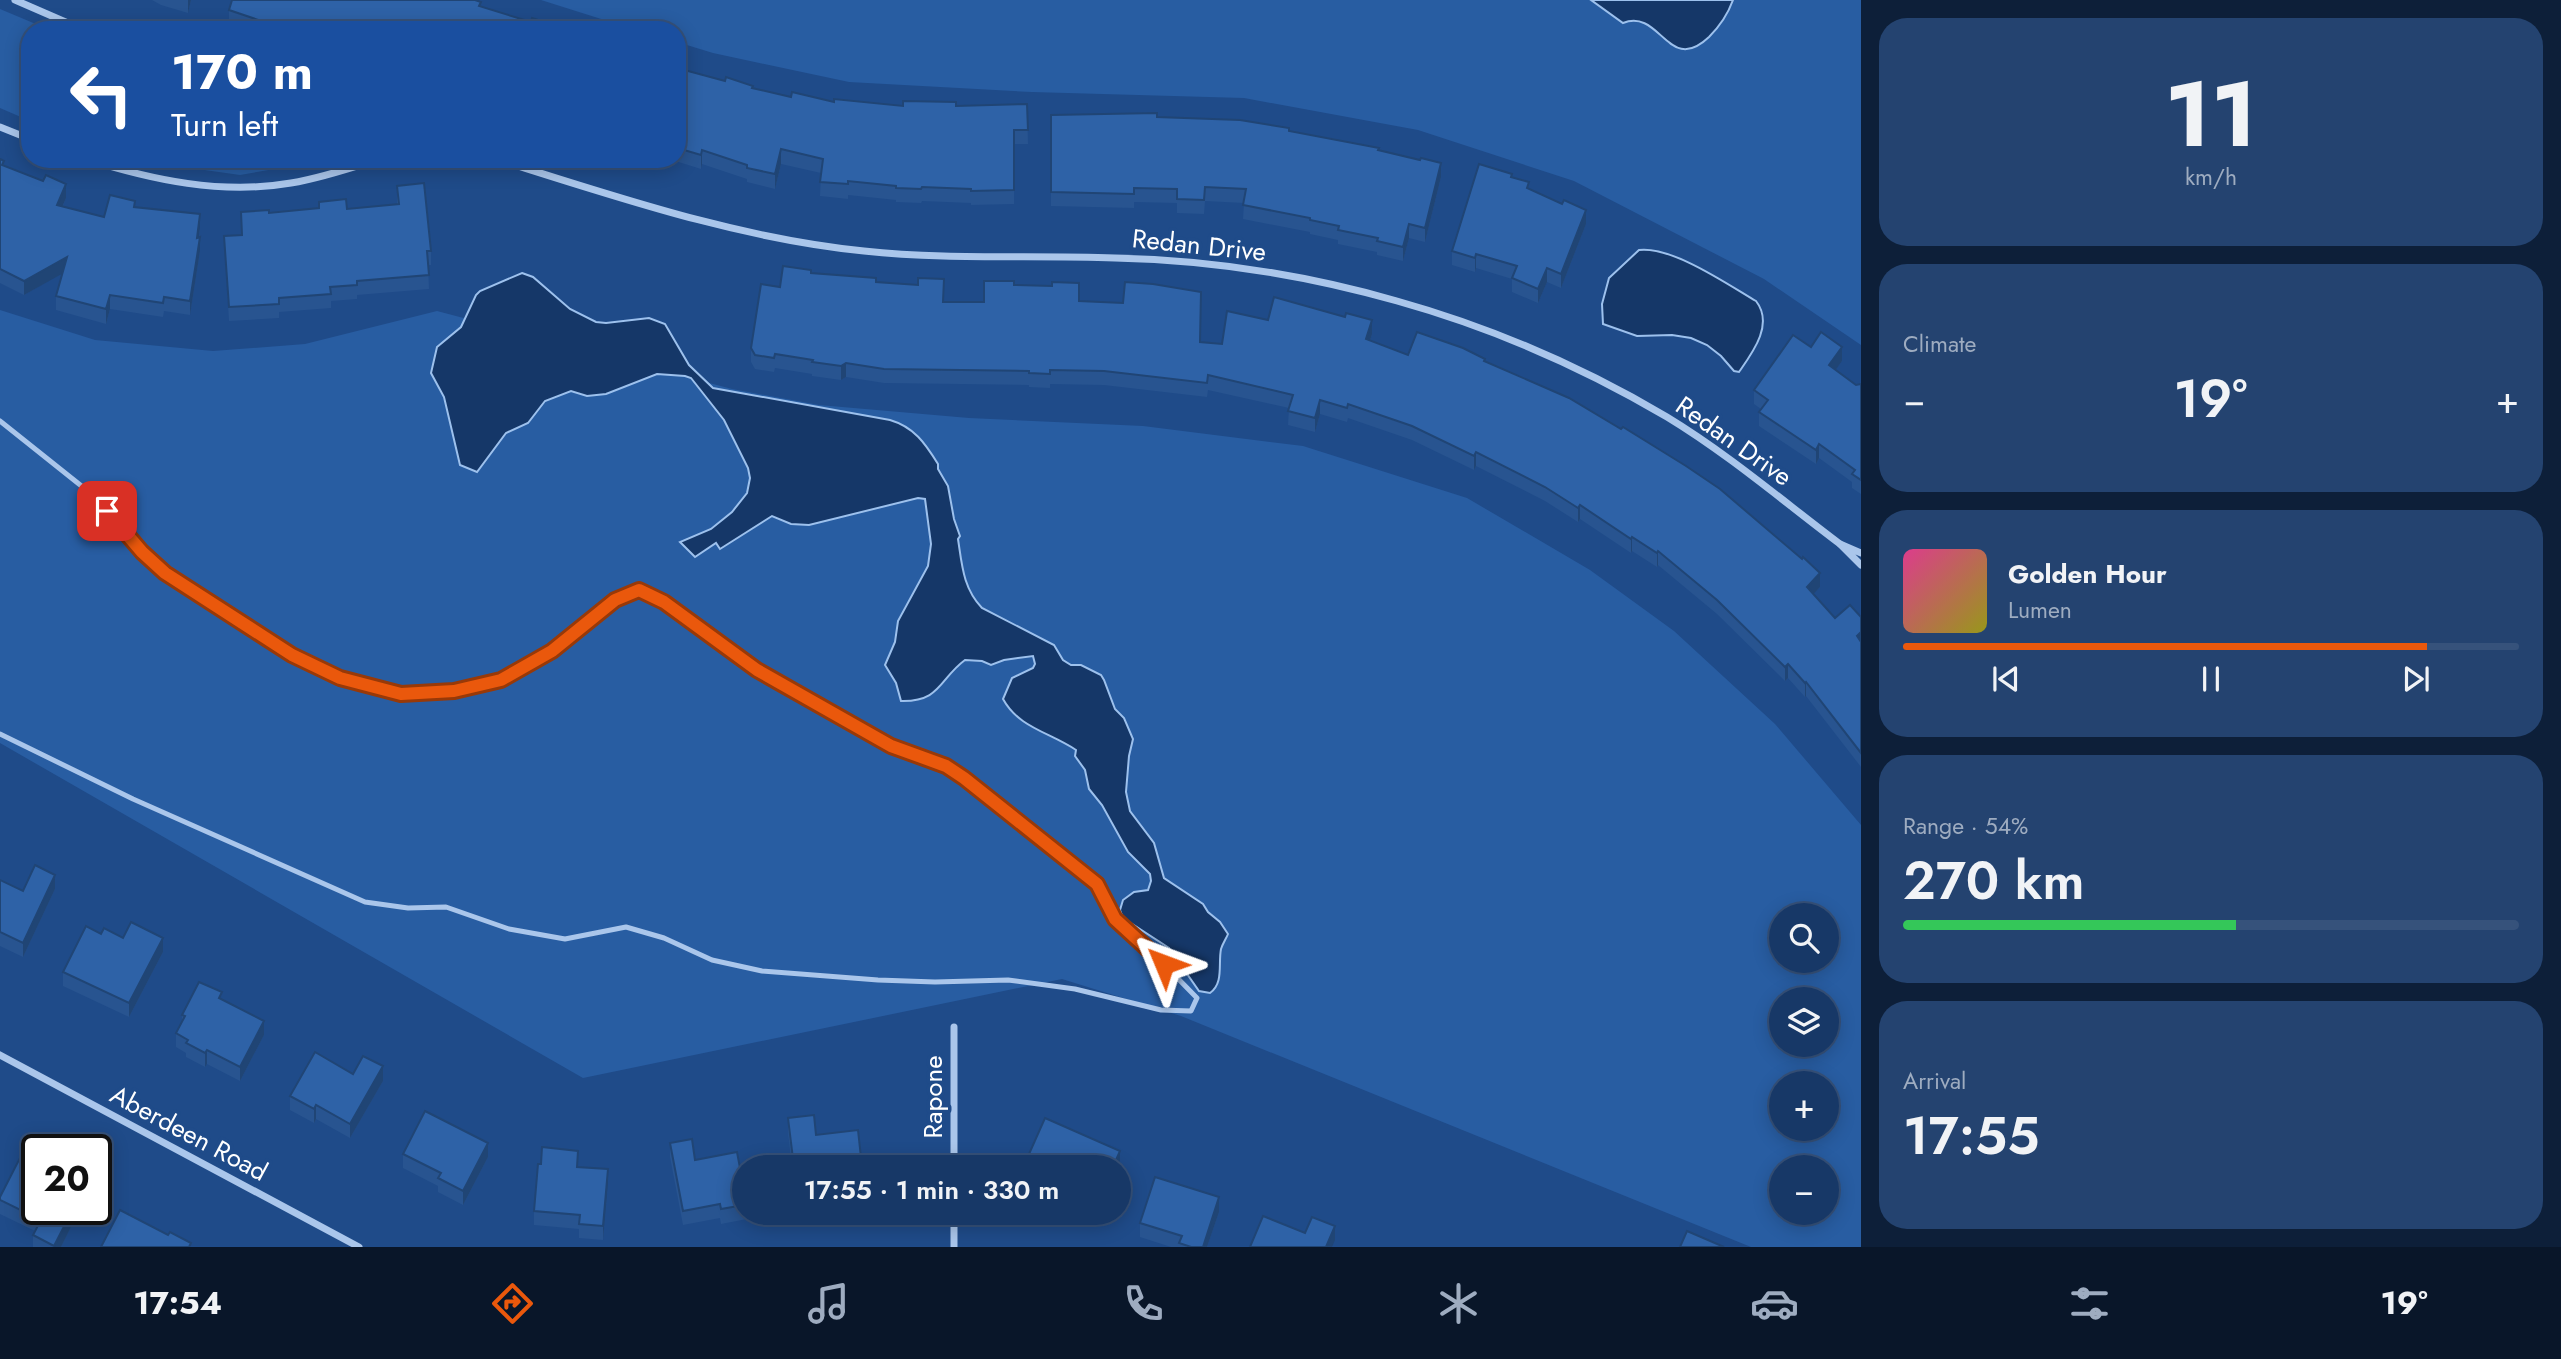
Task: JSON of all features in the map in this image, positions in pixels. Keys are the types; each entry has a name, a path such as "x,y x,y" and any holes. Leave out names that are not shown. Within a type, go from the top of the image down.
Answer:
{"street":[{"path":"15,0 63,21"},
{"path":"0,127 21,135"},
{"path":"116,168 157,180 241,188 291,183 346,168"},
{"name":"Redan Drive","path":"524,168 618,198 775,240 947,257 1176,261 1305,279 1444,315 1596,379 1667,417 1720,453 1840,544 1861,565"},
{"name":"Redan Drive","path":"1840,544 1861,553"},
{"name":"Rapone","path":"954,1027 954,1155"},
{"name":"Aberdeen Road","path":"0,1055 359,1247"},
{"path":"954,1225 954,1247"}],"lane":[{"path":"0,421 94,496 142,552 165,573 292,655 340,678 401,694 454,691 501,680 552,651 615,600 639,590 664,602 757,670 891,746 946,766 981,791 1097,884 1115,919 1197,998 1191,1011 1161,1010 1075,989 1008,980 878,980 762,971 712,960 664,938 626,928 565,939 509,929 446,907 408,908 365,902 133,799 0,734"}],"shaded area":[{"path":"541,0 1861,0 1861,345 1764,279 1574,181 1418,130 1244,98 1032,92 849,82 686,45 686,21 608,21"},
{"path":"1591,0 1733,0 1723,20 1709,37 1695,47 1684,49 1674,46 1647,24 1636,21 1623,23"},
{"path":"0,9 29,21 21,21 21,117 0,108"},
{"path":"190,168 280,168 240,175"},
{"path":"1639,250 1652,250 1683,260 1756,301 1763,319 1762,328 1755,347 1739,372 1734,371 1707,345 1691,338 1672,335 1637,336 1603,324 1602,304 1609,278"},
{"path":"522,273 533,277 570,309 596,322 649,318 665,324 689,365 713,388 890,420 906,427 918,437 938,464 948,486 960,536 958,539 964,576 976,600 982,608 1054,645 1063,660 1071,665 1081,665 1101,675 1115,709 1124,718 1133,739 1126,792 1130,811 1154,843 1164,878 1203,904 1228,934 1221,949 1219,979 1210,993 1199,991 1169,948 1123,918 1120,910 1123,900 1134,892 1148,890 1150,874 1128,852 1102,805 1089,789 1085,770 1075,756 1076,750 1017,717 1003,699 1012,678 1033,668 1033,656 1004,660 991,665 982,661 965,660 932,693 924,698 901,701 896,683 885,665 895,642 898,621 928,566 931,544 925,499 918,498 809,525 791,524 772,516 720,549 716,543 695,557 680,542 711,529 732,512 747,493 750,478 748,468 724,420 691,378 685,376 657,374 606,394 587,396 571,391 545,401 528,423 506,433 477,472 460,465 444,397 431,373 437,347 461,327 480,291"},
{"path":"0,310 95,340 213,351 305,344 437,311 732,389 819,405 969,418 1143,426 1303,446 1467,498 1590,570 1674,631 1775,724 1861,825 1861,1247 1751,1247 1181,1016 1062,979 583,1078 0,743"}],"building":[{"path":"232,0 475,0 481,2 479,6 528,21 261,21 229,10"},
{"path":"686,70 725,81 726,77 753,86 752,88 791,97 792,92 834,102 834,99 903,106 903,101 956,102 956,106 1027,104 1028,130 1014,130 1014,190 896,188 848,181 848,184 820,182 823,159 781,149 775,174 747,168 747,165 702,150 701,155 686,151"},
{"path":"1157,113 1157,117 1240,120 1289,128 1289,131 1441,163 1425,228 1409,224 1403,247 1377,241 1378,238 1338,230 1339,226 1310,218 1243,205 1246,189 1205,187 1204,200 1177,199 1177,189 1134,188 1134,194 1051,192 1051,115"},
{"path":"0,159 4,161 2,165 43,181 46,175 66,184 57,205 104,217 110,195 135,201 134,207 200,214 197,238 200,237 190,301 164,297 163,303 110,295 106,309 56,296 67,257 24,281 0,269"},
{"path":"1479,164 1529,182 1527,188 1562,204 1564,200 1586,210 1561,274 1547,268 1538,289 1512,278 1517,266 1476,254 1475,258 1452,251"},
{"path":"424,183 431,251 427,251 429,275 357,281 357,285 330,287 331,294 279,298 279,304 229,307 224,236 242,235 241,212 269,210 269,213 319,208 319,202 346,199 347,209 399,204 397,186"},
{"path":"783,266 811,270 811,273 876,278 876,282 918,285 918,278 944,279 943,302 984,302 984,281 1014,281 1014,285 1052,286 1052,282 1079,283 1079,301 1123,303 1125,282 1201,292 1200,342 1222,344 1227,311 1268,320 1274,297 1345,317 1346,313 1372,320 1366,339 1408,355 1417,332 1463,348 1485,359 1484,361 1569,398 1686,466 1720,489 1820,573 1807,587 1835,618 1850,605 1861,617 1861,632 1857,636 1861,642 1861,753 1806,682 1788,664 1785,667 1717,600 1658,551 1657,553 1632,537 1631,539 1580,505 1578,508 1545,487 1476,452 1474,456 1412,426 1348,404 1347,408 1320,400 1315,418 1288,411 1293,395 1208,375 1207,383 1104,371 1050,370 1050,374 1029,371 884,369 846,363 841,366 775,354 774,358 755,355 751,348 761,284 780,287"},
{"path":"1821,332 1842,347 1829,365 1856,385 1861,384 1861,480 1852,474 1855,470 1819,444 1816,450 1759,412 1768,400 1754,390 1793,335 1811,347"},
{"path":"35,865 55,875 23,943 0,932 0,880 23,891"},
{"path":"131,922 163,938 129,1003 63,972 86,926 101,934 104,928 123,938"},
{"path":"199,982 222,992 219,998 264,1021 240,1067 207,1050 205,1053 186,1043 188,1040 176,1033"},
{"path":"315,1052 353,1074 363,1056 383,1066 350,1124 316,1105 314,1109 290,1096"},
{"path":"425,1111 488,1143 463,1191 438,1178 441,1173 403,1154"},
{"path":"814,1115 816,1135 858,1130 861,1155 793,1155 788,1118"},
{"path":"1045,1118 1120,1151 1118,1155 1029,1155"},
{"path":"692,1139 695,1160 737,1152 738,1155 732,1155 732,1207 721,1209 720,1204 683,1211 670,1143"},
{"path":"542,1147 578,1151 577,1167 608,1169 603,1226 579,1224 580,1215 534,1211"},
{"path":"21,1156 21,1210 0,1200"},
{"path":"1155,1177 1219,1197 1203,1247 1179,1243 1182,1236 1140,1223"},
{"path":"120,1210 168,1235 170,1232 191,1243 189,1247 101,1247"},
{"path":"1263,1216 1305,1233 1312,1217 1335,1226 1326,1247 1250,1247"},
{"path":"38,1225 65,1225 54,1246 33,1235"},
{"path":"1687,1231 1724,1247 1680,1247"}],"route":[{"path":"107,511 142,552 165,573 292,655 340,678 401,694 454,691 501,680 552,651 615,600 639,590 664,602 757,670 891,746 946,766 964,778 1097,884 1115,919 1164,964"}]}
